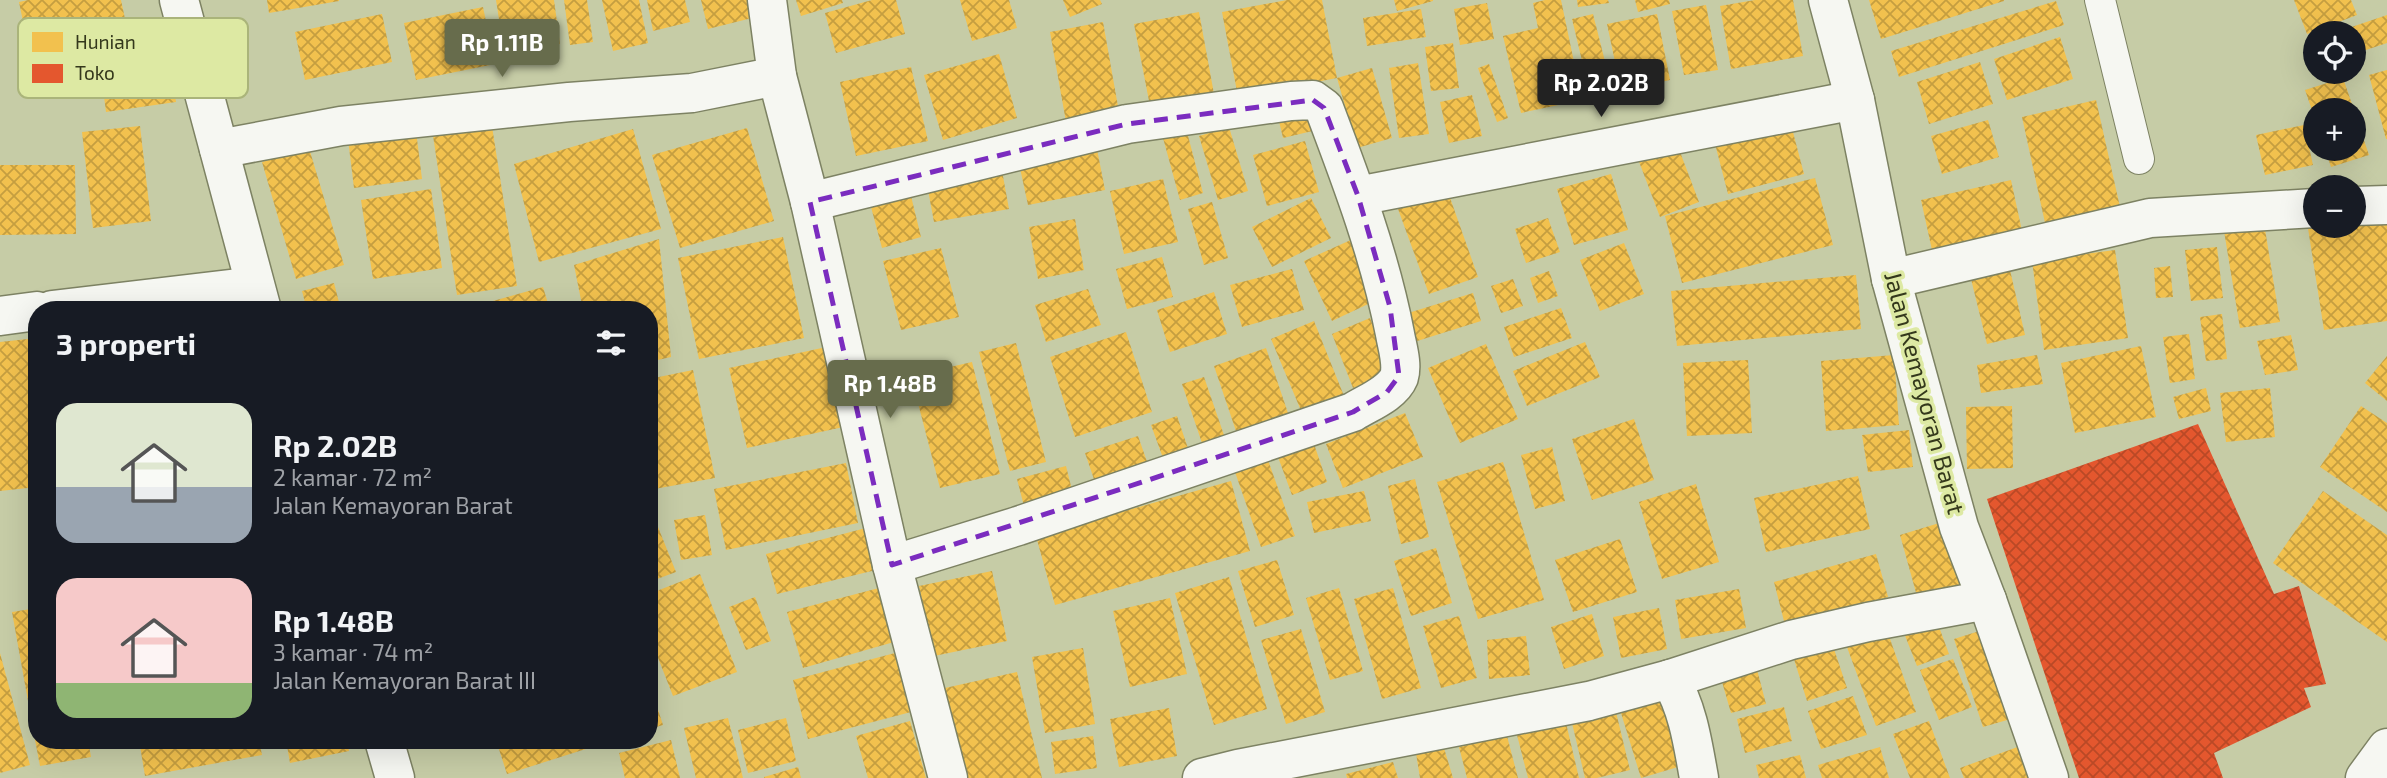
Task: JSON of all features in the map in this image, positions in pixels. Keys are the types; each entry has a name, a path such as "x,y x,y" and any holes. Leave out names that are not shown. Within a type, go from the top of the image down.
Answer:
{"street":[{"path":"179,0 184,18"},
{"path":"767,0 776,76 810,202 892,565 948,778"},
{"name":"Jalan Kemayoran Barat","path":"1828,0 1855,100 1891,279 1959,527 2049,778"},
{"path":"219,149 341,126 569,102 692,93 776,76"},
{"path":"205,98 258,298 206,301"},
{"path":"810,202 1127,124 1313,100 1324,108 1358,196 1390,307 1400,357 1399,376 1387,392 1353,412 892,565"},
{"path":"1358,196 1855,100"},
{"path":"2366,206 2387,205"},
{"path":"1891,279 2150,218 2303,209"},
{"path":"0,316 28,313"},
{"path":"1226,775 1589,701 1670,679 1791,640 1868,622 1987,600"},
{"path":"1670,679 1678,691 1699,778"},
{"path":"2365,778 2387,748"},
{"path":"387,749 395,778"}],"lane":[{"path":"2100,0 2139,159"}],"highlighted area":[{"path":"1313,100 1324,108 1358,196 1390,307 1399,376 1387,392 1353,412 892,565 810,202 1127,124"}],"building: Hunian":[{"path":"121,0 125,18 22,18 19,2"},
{"path":"267,0 339,0 339,1 269,13"},
{"path":"496,0 554,0 560,44 504,52"},
{"path":"564,0 587,0 593,42 570,45"},
{"path":"602,0 639,0 648,43 613,51"},
{"path":"647,0 685,0 690,22 653,31"},
{"path":"701,0 756,0 760,16 708,29"},
{"path":"796,0 842,0 843,3 801,16"},
{"path":"872,0 896,0 905,34 836,53 825,13"},
{"path":"960,0 1009,0 1017,28 972,41"},
{"path":"1063,0 1100,0 1102,4 1070,17"},
{"path":"1287,0 1322,0 1337,78 1238,97 1222,12"},
{"path":"1394,0 1433,0 1433,1 1397,11"},
{"path":"1561,0 1582,100 1521,113 1503,36 1538,28 1533,3"},
{"path":"1577,0 1608,0 1609,3 1578,7"},
{"path":"1635,0 1669,0 1670,4 1638,12"},
{"path":"1755,0 1793,0 1803,56 1731,69 1720,6"},
{"path":"1869,0 2004,0 2004,1 1881,39"},
{"path":"2294,0 2351,0 2357,15 2341,21 2303,21 2303,24"},
{"path":"2056,1 2064,25 1899,77 1891,51"},
{"path":"1487,3 1494,39 1460,45 1454,9"},
{"path":"1706,5 1718,70 1684,75 1672,11"},
{"path":"483,7 495,64 416,80 404,23"},
{"path":"1421,9 1426,37 1367,46 1363,18"},
{"path":"1199,12 1214,94 1150,106 1134,24"},
{"path":"382,14 392,62 305,80 295,32"},
{"path":"1593,14 1612,89 1590,94 1572,19"},
{"path":"1657,14 1670,80 1621,90 1607,24"},
{"path":"2387,15 2387,43 2366,50 2366,22"},
{"path":"1103,22 1119,112 1066,122 1050,32"},
{"path":"2060,37 2073,79 2007,100 1994,59"},
{"path":"1453,43 1459,88 1431,91 1425,47"},
{"path":"999,54 1017,118 943,140 924,75"},
{"path":"1980,62 1993,104 1929,124 1917,82"},
{"path":"1418,63 1429,134 1399,138 1389,68"},
{"path":"1489,64 1508,118 1497,122 1478,68"},
{"path":"911,67 928,141 856,156 840,82"},
{"path":"1372,68 1392,138 1357,148 1337,78"},
{"path":"2387,70 2387,139 2386,139 2369,75"},
{"path":"2324,84 2345,84 2350,98 2308,98 2305,90"},
{"path":"1472,95 1482,136 1449,143 1440,102"},
{"path":"104,98 175,98 176,102 106,112"},
{"path":"2096,100 2120,207 2045,223 2022,117"},
{"path":"1315,108 1321,129 1283,138 1278,117"},
{"path":"1789,117 1804,174 1728,194 1713,136"},
{"path":"491,120 517,286 457,295 432,129"},
{"path":"1988,120 1999,157 1942,174 1931,136"},
{"path":"2303,125 2303,161 2312,161 2313,165 2265,175 2256,135"},
{"path":"140,126 151,221 93,228 82,132"},
{"path":"1229,127 1248,191 1218,200 1199,136"},
{"path":"747,128 774,221 680,248 652,155"},
{"path":"633,129 661,229 539,262 514,164"},
{"path":"416,131 422,179 354,188 348,139"},
{"path":"1187,132 1203,193 1180,200 1163,138"},
{"path":"1305,141 1319,192 1267,206 1253,155"},
{"path":"1096,144 1105,190 1028,205 1018,159"},
{"path":"1677,144 1699,202 1660,217 1638,159"},
{"path":"309,148 344,265 296,279 262,162"},
{"path":"1000,160 1009,209 934,222 925,174"},
{"path":"2329,161 2350,161 2331,167"},
{"path":"0,165 75,165 76,234 0,235"},
{"path":"1611,174 1628,230 1574,245 1557,189"},
{"path":"1815,178 1833,245 1682,283 1665,216"},
{"path":"1163,179 1178,242 1124,254 1110,191"},
{"path":"2011,180 2022,231 1932,250 1921,200"},
{"path":"431,189 442,268 373,279 361,200"},
{"path":"1448,192 1478,277 1429,294 1398,209"},
{"path":"911,196 921,237 882,248 871,207"},
{"path":"1311,198 1331,238 1272,267 1252,227"},
{"path":"1212,202 1228,258 1204,265 1188,209"},
{"path":"2366,215 2387,216 2387,321 2324,330 2310,238 2366,238"},
{"path":"1548,218 1560,252 1526,263 1515,229"},
{"path":"1075,219 1084,270 1038,279 1029,227"},
{"path":"2264,223 2280,322 2240,328 2224,231"},
{"path":"783,237 804,338 699,359 678,258"},
{"path":"659,239 671,357 658,360 658,301 581,301 574,265"},
{"path":"1353,239 1381,298 1332,321 1304,261"},
{"path":"1624,243 1644,294 1600,311 1580,260"},
{"path":"2217,247 2223,298 2191,301 2185,250"},
{"path":"941,248 959,317 901,330 883,261"},
{"path":"2115,250 2128,338 2044,350 2032,261"},
{"path":"1162,257 1173,297 1127,309 1116,269"},
{"path":"2170,266 2173,297 2156,298 2154,268"},
{"path":"1292,269 1304,310 1242,327 1230,285"},
{"path":"2010,270 2025,335 1987,344 1971,279"},
{"path":"1549,271 1558,296 1538,303 1530,278"},
{"path":"1856,275 1861,329 1677,346 1671,291"},
{"path":"1513,279 1523,306 1501,313 1491,286"},
{"path":"334,283 339,301 305,301 302,291"},
{"path":"543,287 547,301 493,301"},
{"path":"1088,289 1101,325 1046,342 1035,305"},
{"path":"1214,292 1227,334 1170,352 1157,310"},
{"path":"1473,293 1481,321 1414,342 1405,314"},
{"path":"1561,308 1572,338 1514,357 1504,327"},
{"path":"2222,314 2227,359 2206,361 2200,317"},
{"path":"1370,318 1391,373 1353,388 1332,334"},
{"path":"1314,321 1344,396 1302,413 1271,339"},
{"path":"1126,332 1152,412 1075,437 1050,357"},
{"path":"2189,334 2195,379 2170,383 2163,337"},
{"path":"2291,335 2298,370 2265,375 2257,341"},
{"path":"28,339 28,488 0,491 0,342"},
{"path":"1585,342 1600,377 1527,406 1513,371"},
{"path":"1016,343 1046,462 1010,471 979,352"},
{"path":"1486,344 1518,419 1460,443 1428,368"},
{"path":"831,346 848,426 747,448 729,368"},
{"path":"2141,346 2156,417 2075,433 2061,363"},
{"path":"1266,348 1290,419 1238,437 1214,366"},
{"path":"1894,355 1899,425 1826,431 1821,361"},
{"path":"2037,355 2043,384 1981,393 1977,365"},
{"path":"2387,356 2387,401 2365,383"},
{"path":"1748,360 1752,433 1687,436 1683,363"},
{"path":"972,362 1000,474 940,488 911,376"},
{"path":"693,370 715,478 658,488 658,377"},
{"path":"1204,377 1226,441 1204,449 1182,384"},
{"path":"2206,388 2211,411 2179,419 2173,397"},
{"path":"2270,388 2275,437 2226,442 2220,393"},
{"path":"2012,406 2013,468 1967,469 1966,407"},
{"path":"2361,406 2387,423 2387,512 2320,467"},
{"path":"1405,413 1423,457 1343,488 1326,444"},
{"path":"1177,416 1192,460 1167,469 1151,425"},
{"path":"1634,419 1654,480 1592,500 1572,439"},
{"path":"1909,430 1913,467 1868,472 1862,435"},
{"path":"1138,436 1151,473 1098,491 1085,453"},
{"path":"1314,444 1327,482 1292,495 1278,457"},
{"path":"1552,447 1565,501 1535,509 1521,455"},
{"path":"1268,460 1295,536 1261,547 1235,472"},
{"path":"1503,462 1544,600 1478,619 1437,482"},
{"path":"846,463 858,523 726,550 714,489"},
{"path":"1066,466 1074,498 1025,510 1017,479"},
{"path":"1858,476 1870,529 1766,552 1754,498"},
{"path":"1415,479 1429,537 1401,544 1388,486"},
{"path":"1231,481 1250,551 1055,605 1036,536"},
{"path":"1696,484 1719,562 1662,579 1639,502"},
{"path":"1364,491 1371,521 1314,533 1307,502"},
{"path":"2323,491 2387,535 2387,642 2273,563"},
{"path":"705,515 712,555 681,560 674,520"},
{"path":"1949,520 1970,593 1920,607 1900,535"},
{"path":"658,527 676,572 658,579"},
{"path":"866,528 876,570 777,594 766,554"},
{"path":"1620,539 1637,592 1573,612 1555,560"},
{"path":"1436,548 1452,603 1411,616 1394,561"},
{"path":"1876,554 1888,597 1785,625 1774,582"},
{"path":"1277,560 1294,615 1255,627 1238,571"},
{"path":"992,571 1007,641 934,656 919,586"},
{"path":"700,574 737,672 673,696 658,658 658,590"},
{"path":"1229,577 1267,709 1214,725 1175,593"},
{"path":"879,588 894,642 803,668 787,612"},
{"path":"1339,588 1363,671 1330,680 1306,598"},
{"path":"1393,588 1421,688 1382,699 1354,599"},
{"path":"1739,589 1746,628 1681,639 1675,600"},
{"path":"755,597 771,641 746,650 729,607"},
{"path":"1170,598 1187,674 1130,687 1113,611"},
{"path":"1659,608 1667,649 1621,658 1613,617"},
{"path":"28,609 28,701 12,612"},
{"path":"1592,614 1604,656 1564,669 1551,627"},
{"path":"1459,616 1477,678 1441,688 1423,626"},
{"path":"1935,616 1949,654 1917,666 1902,628"},
{"path":"1885,625 1916,712 1876,726 1844,639"},
{"path":"1992,627 2021,716 1983,727 1954,639"},
{"path":"1301,629 1325,712 1286,724 1261,640"},
{"path":"1526,636 1530,675 1489,679 1487,640"},
{"path":"1832,643 1847,688 1807,701 1793,656"},
{"path":"1083,648 1095,724 1045,733 1032,657"},
{"path":"0,653 30,765 0,773"},
{"path":"895,653 911,712 808,739 793,680"},
{"path":"1754,658 1766,704 1731,713 1718,668"},
{"path":"1953,659 1972,707 1939,720 1920,670"},
{"path":"1017,672 1042,778 963,778 945,688"},
{"path":"1853,696 1867,735 1821,749 1808,711"},
{"path":"1662,700 1678,767 1641,778 1621,713"},
{"path":"1784,707 1792,741 1745,753 1737,719"},
{"path":"1169,708 1177,756 1119,767 1110,719"},
{"path":"658,710 663,725 658,726"},
{"path":"1616,712 1630,770 1597,778 1585,778 1572,723"},
{"path":"728,718 743,778 696,778 684,728"},
{"path":"786,718 796,761 748,773 738,730"},
{"path":"910,721 926,778 868,778 856,736"},
{"path":"1929,721 1950,778 1910,778 1893,734"},
{"path":"1566,723 1579,778 1528,778 1517,735"},
{"path":"1093,736 1097,768 1055,774 1051,742"},
{"path":"1507,736 1518,778 1467,778 1459,747"},
{"path":"671,740 680,778 625,778 619,753 635,749 658,749 658,743"},
{"path":"2023,745 2035,778 1964,778 1960,768"},
{"path":"1880,747 1889,778 1822,778 1818,765"},
{"path":"1444,748 1453,778 1420,778 1416,753"},
{"path":"37,749 90,749 91,757 40,766"},
{"path":"140,749 261,749 262,755 145,776"},
{"path":"288,749 349,749 349,751 290,763"},
{"path":"499,749 586,749 507,774"},
{"path":"1800,755 1806,778 1759,778 1756,765"},
{"path":"1393,762 1398,778 1347,778 1346,774"},
{"path":"798,767 801,778 764,778 764,777"}],"building: Toko":[{"path":"2198,424 2274,594 2299,586 2326,684 2304,688 2311,707 2214,753 2223,778 2079,778 1987,499"}]}
